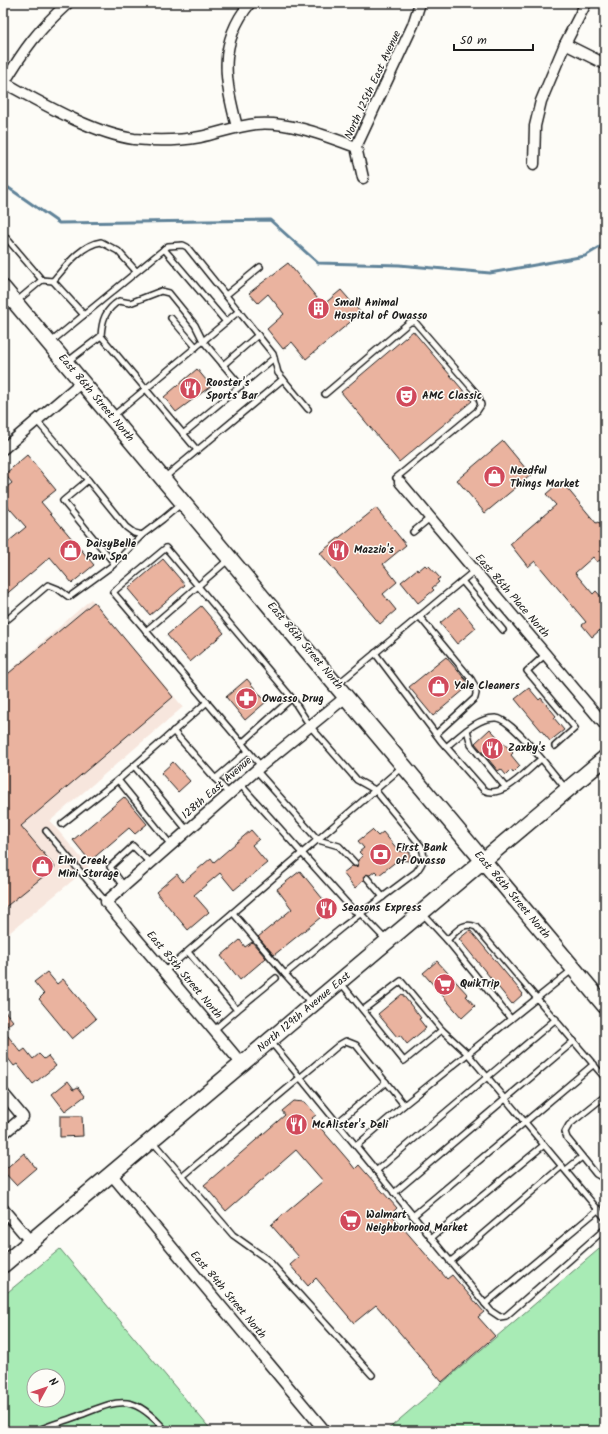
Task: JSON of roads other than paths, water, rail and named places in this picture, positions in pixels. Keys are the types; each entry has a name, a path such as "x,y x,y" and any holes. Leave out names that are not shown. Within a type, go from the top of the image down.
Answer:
{"main road":[{"name":"East 86th Street North","path":"3,288 164,478 605,1006"},
{"name":"North 129th Avenue East","path":"3,1266 605,758"}],"street":[{"path":"68,3 46,22 32,39 4,82 79,121 96,128 132,138 184,139 236,127 258,124 285,126 356,148"},
{"path":"236,127 228,93 225,67 229,43 250,3"},
{"name":"North 125th East Avenue","path":"363,178 356,148 414,25 420,3"},
{"path":"534,164 535,126 546,86 586,3"},
{"path":"565,44 605,64"},
{"path":"3,449 82,382"},
{"name":"East 86th Place North","path":"398,480 605,725"},
{"name":"128th East Avenue","path":"106,902 258,768 310,726 342,691"},
{"name":"East 85th Street North","path":"106,902 242,1064"},
{"path":"3,1093 23,1117 3,1134"},
{"name":"East 84th Street North","path":"112,1174 326,1431"},
{"path":"3,1209 30,1242"}],"lane":[{"path":"3,234 42,280"},
{"path":"53,281 72,260 87,247 101,242 118,251 136,271"},
{"path":"50,343 168,246 183,245 187,247 274,354 278,373 308,409"},
{"path":"164,249 226,322"},
{"path":"226,295 260,267"},
{"path":"15,302 42,280 53,281 84,315"},
{"path":"197,450 101,336 102,318 112,305 119,301 130,303 161,291 169,293 191,319 203,341 241,386"},
{"path":"112,417 239,311"},
{"path":"171,318 196,347"},
{"path":"325,394 410,322 415,322 478,395 481,405 477,410 398,480"},
{"path":"223,365 258,335"},
{"path":"66,363 101,336"},
{"path":"183,434 274,358"},
{"path":"164,478 282,379"},
{"path":"37,421 126,527 134,533 142,535"},
{"path":"88,480 63,501 114,563"},
{"path":"3,619 8,619 48,585 58,589 69,597 114,563 142,535 163,520 183,502"},
{"path":"413,532 430,518"},
{"path":"286,974 416,872 425,859 425,853 421,846 375,790 358,780 310,726 292,698 166,548 113,592 242,743 258,768 318,840 339,846 355,863"},
{"path":"146,631 230,558"},
{"path":"342,691 375,653 474,571"},
{"path":"462,581 503,630"},
{"path":"419,616 476,686 476,694 474,698 436,734"},
{"path":"375,653 441,741 484,790 494,794 506,788 541,759"},
{"path":"546,654 527,671 575,728 555,746"},
{"path":"242,743 292,698"},
{"path":"62,824 118,780 172,731 207,702"},
{"path":"446,747 467,730 484,720 495,718 504,720 523,738 567,790"},
{"path":"467,730 471,745 506,788"},
{"path":"172,731 229,794"},
{"path":"215,779 248,751"},
{"path":"165,971 304,853 404,765"},
{"path":"134,766 187,830"},
{"path":"118,780 171,845"},
{"path":"240,784 304,853 353,910 361,914 387,942"},
{"path":"46,831 106,902"},
{"path":"124,886 110,867 133,846 150,863"},
{"path":"367,878 383,897"},
{"path":"422,912 447,940 511,1019"},
{"path":"233,913 313,1005"},
{"path":"447,940 464,925 469,924 476,927 605,1078"},
{"path":"188,952 237,1010"},
{"path":"356,1146 404,1105 573,969"},
{"path":"214,1030 276,978"},
{"path":"363,1010 401,981 442,1030 468,1054 605,1218"},
{"path":"340,982 404,1061 442,1030"},
{"path":"376,1171 556,1019"},
{"path":"270,1041 450,1262 491,1311 500,1317 506,1316 605,1229"},
{"path":"183,1176 300,1077 346,1041 356,1045 404,1105"},
{"path":"394,1193 574,1041"},
{"path":"413,1216 594,1064"},
{"path":"337,1123 386,1082"},
{"path":"605,1096 569,1125 565,1132 566,1138 596,1174 605,1179"},
{"path":"152,1140 233,1235 252,1247 268,1260 372,1375"},
{"path":"431,1238 544,1145"},
{"path":"450,1262 564,1168 582,1157"},
{"path":"485,1304 599,1209"},
{"path":"37,1431 106,1404 121,1402 131,1403 144,1409 166,1431"}],"waterway":[{"path":"3,184 59,223 270,220 318,263 399,265 490,273 585,256 605,244"}],"place":[{"name":"Small Animal Hospital of Owasso","path":"319,309"},
{"name":"Rooster's Sports Bar","path":"190,389"},
{"name":"AMC Classic","path":"406,396"},
{"name":"Needful Things Market","path":"494,477"},
{"name":"DaisyBelle Paw Spa","path":"70,550"},
{"name":"Mazzio's","path":"339,550"},
{"name":"Yale Cleaners","path":"439,686"},
{"name":"Owasso Drug","path":"246,699"},
{"name":"Zaxby's","path":"493,748"},
{"name":"First Bank of Owasso","path":"381,854"},
{"name":"Elm Creek Mini Storage","path":"43,867"},
{"name":"Seasons Express","path":"326,908"},
{"name":"QuikTrip","path":"445,984"},
{"name":"McAlister's Deli","path":"297,1125"},
{"name":"Walmart Neighborhood Market","path":"351,1221"}]}
